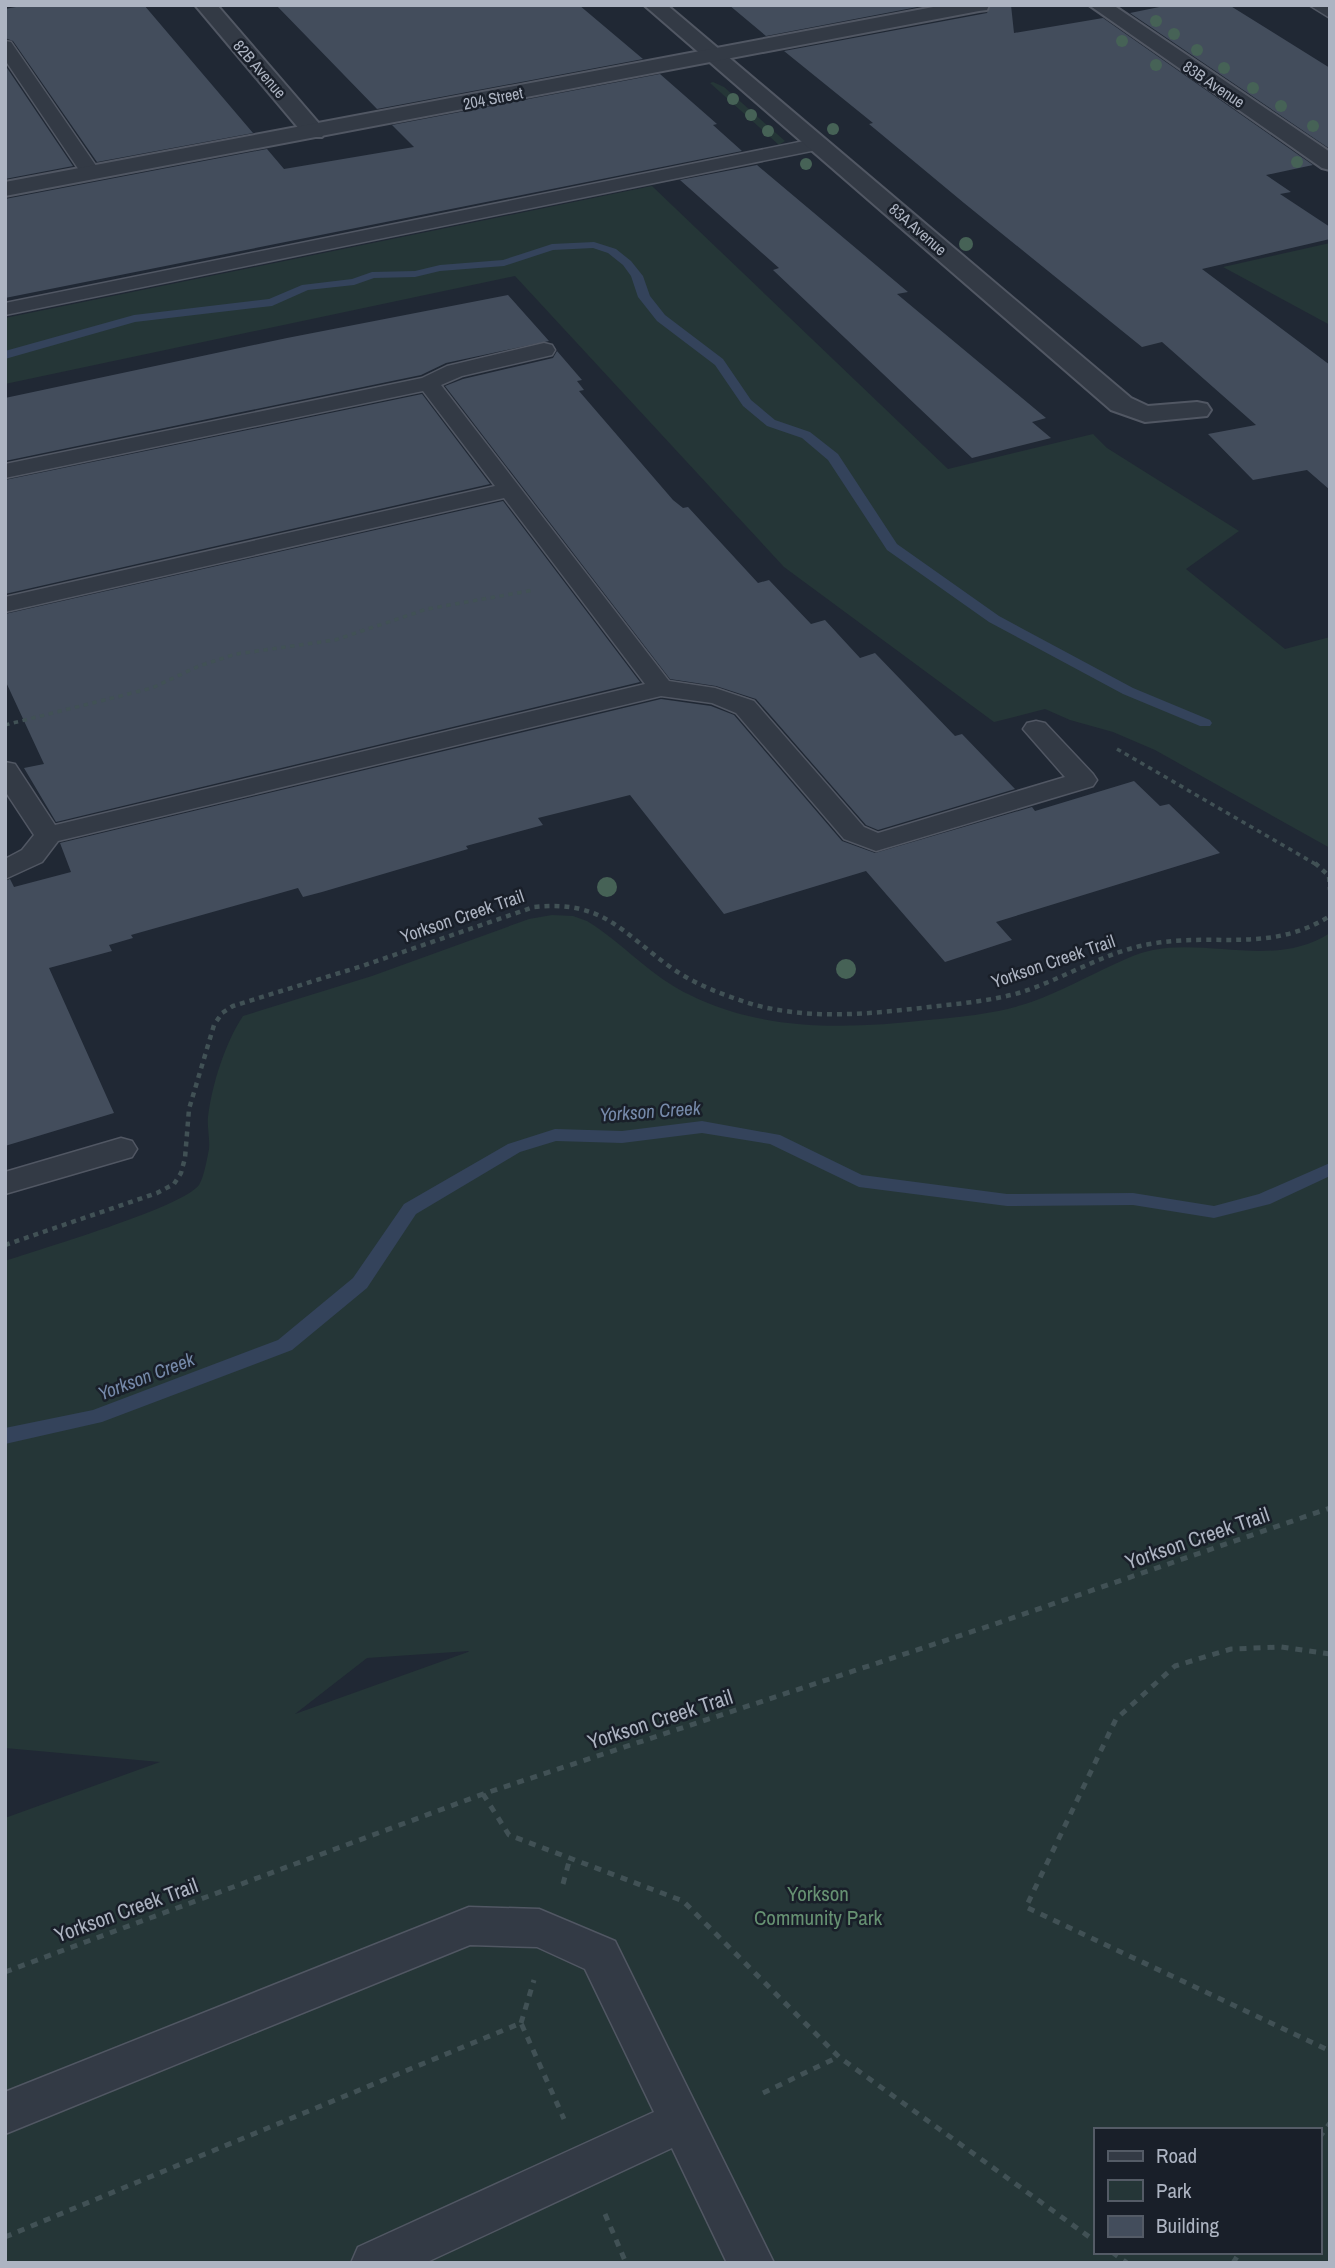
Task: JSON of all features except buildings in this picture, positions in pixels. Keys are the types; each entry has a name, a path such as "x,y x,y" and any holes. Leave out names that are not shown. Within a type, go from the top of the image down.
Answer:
{"street":[{"name":"82B Avenue","path":"205,5 314,132"},
{"name":"83A Avenue","path":"654,5 1121,404 1145,414 1197,410"},
{"name":"204 Street","path":"5,189 979,5"},
{"name":"83B Avenue","path":"1099,5 1330,163"}],"lane":[{"path":"1318,5 1330,13"},
{"path":"5,46 91,173"},
{"path":"5,309 819,145"},
{"path":"5,471 428,383 455,371 544,350"},
{"path":"428,383 660,688"},
{"path":"5,605 510,490"},
{"path":"5,870 32,856 48,835 660,688 713,694 731,699 745,707 854,833 876,842 1083,780 1036,729"},
{"path":"5,770 48,835"},
{"path":"5,1183 121,1149"},
{"path":"5,2113 469,1926 539,1928 600,1955 751,2263"},
{"path":"373,2263 681,2122"}],"path":[{"path":"5,725 152,688 199,666 236,654 335,640 427,609 505,596 577,578"},
{"path":"1059,754 1092,745 1108,745 1121,750 1312,860 1328,876 1330,890"},
{"name":"Yorkson Creek Trail","path":"5,1245 157,1193 174,1184 181,1173 185,1158 189,1109 214,1026 222,1013 253,999 362,966 534,906 569,904 597,910 660,960 696,983 765,1007 796,1013 834,1015 883,1013 981,1001 1021,992 1136,947 1165,942 1264,940 1297,933 1330,916"},
{"name":"Yorkson Creek Trail","path":"5,1972 484,1794 992,1625 1330,1508"},
{"path":"1330,1654 1281,1647 1231,1648 1175,1666 1116,1719 1026,1907 1330,2052"},
{"path":"484,1794 509,1835 682,1901 839,2057 1094,2240"},
{"path":"5,2237 522,2023 626,2263"},
{"path":"764,2093 839,2057"}],"green space":[{"path":"710,83 724,87 785,141 779,145"},
{"path":"652,186 948,469 1093,434 1107,448 1239,531 1186,569 1285,649 1330,637 1330,848 1155,750 1113,732 1070,720 1045,709 994,722 784,567 515,276 5,384 5,318"},
{"path":"1330,243 1330,325 1223,267"},
{"name":"Yorkson Community Park","path":"552,915 573,916 587,921 613,939 676,988 718,1007 777,1022 867,1025 952,1018 1011,1008 1043,997 1140,953 1153,950 1288,949 1310,943 1330,933 1330,2263 5,2263 5,1818 160,1762 5,1748 5,1261 139,1216 166,1205 199,1185 209,1149 208,1117 216,1078 230,1039 243,1016 372,976 529,919","holes":["468,1652 295,1714 367,1658"]}],"waterway":[{"path":"5,355 134,319 272,302 306,287 354,282 372,275 415,274 440,268 504,263 552,247 594,245 612,251 627,263 637,276 644,297 661,318 719,362 747,403 771,423 806,435 833,457 892,547 994,619 1128,691 1205,723"},
{"name":"Yorkson Creek","path":"5,1436 95,1417 285,1345 360,1283 410,1209 514,1148 555,1135 622,1137 702,1127 774,1139 859,1181 1007,1200 1133,1199 1214,1212 1264,1199 1330,1169"}]}
